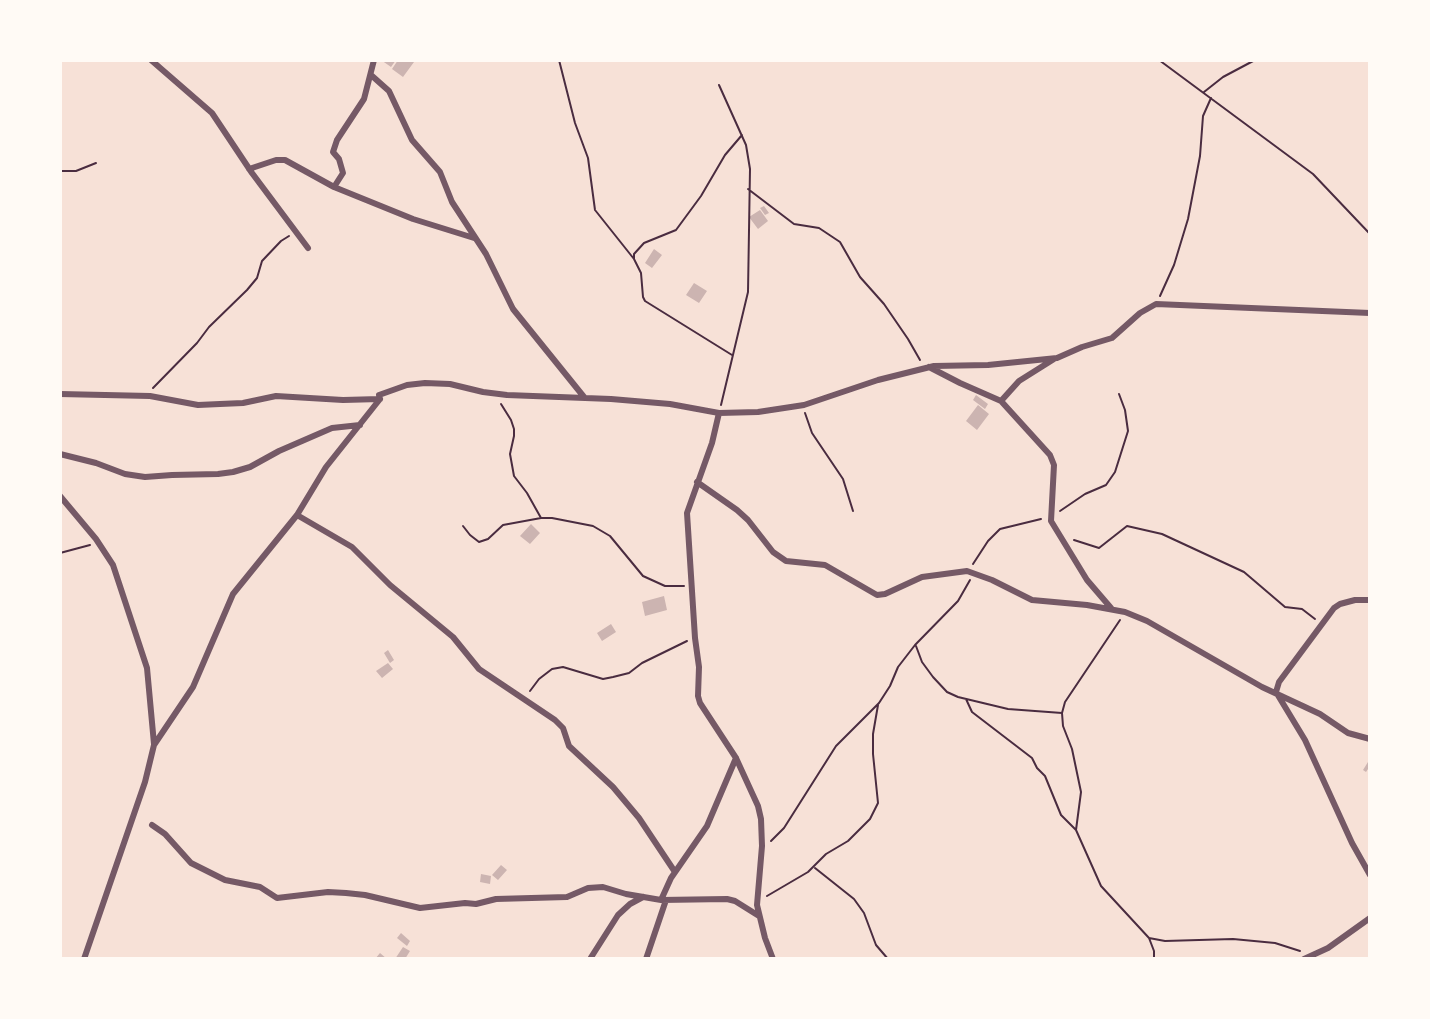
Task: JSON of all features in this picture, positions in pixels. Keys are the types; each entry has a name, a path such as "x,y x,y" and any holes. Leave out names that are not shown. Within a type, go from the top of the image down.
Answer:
{"street":[{"path":"151,60 212,113 249,169 308,248"},
{"path":"334,187 344,172 339,159 333,152 337,140 364,99 374,60"},
{"path":"371,75 389,91 412,140 440,172 452,202 486,254 513,309 584,397"},
{"path":"249,169 276,160 285,160 334,187 413,219 474,238"},
{"path":"1001,401 1019,381 1058,357 1117,335 1140,313 1156,304 1370,313"},
{"path":"154,745 193,687 233,594 297,515 326,467 380,399 379,395 407,385 450,384 507,395 584,397 670,404 719,413 758,412 804,405 878,380 926,367 1008,364 1058,357"},
{"path":"926,367 1001,401 1053,459 1052,521 1087,580 1111,608"},
{"path":"60,394 144,396 198,405 243,403 276,396 343,400 380,399"},
{"path":"719,413 712,443 687,513 699,667 698,696 700,703 736,758 758,806 762,832 759,916 773,959"},
{"path":"60,454 96,463 125,474 145,477 218,474 250,467 279,451 332,428 360,425"},
{"path":"697,482 737,510 754,527 773,552 786,561 825,565 877,595 885,594 922,577 971,572 1032,600 1111,608 1125,612 1147,621 1262,687 1320,714 1348,733 1370,739"},
{"path":"60,496 99,543 113,565 147,668 154,745 145,782 84,959"},
{"path":"297,515 352,547 390,585 453,637 479,669 555,720 563,728 569,746 620,794 639,818 675,872"},
{"path":"1370,600 1354,600 1334,608 1279,682 1276,692 1305,740 1352,843 1370,875"},
{"path":"646,959 675,872 707,826 736,758"},
{"path":"152,825 165,834 191,863 225,880 260,887 277,898 346,892 420,908 476,904 496,899 567,897 588,888 603,887 626,894 664,900 727,899 735,901 759,916"},
{"path":"590,959 618,915 644,896"},
{"path":"1304,959 1328,948 1370,918"}],"path":[{"path":"559,60 588,158 595,210 634,259 641,273 645,302 732,355"},
{"path":"1159,60 1313,174 1370,234"},
{"path":"1204,92 1223,77 1255,60"},
{"path":"719,85 746,145 750,169 748,292 719,413"},
{"path":"1156,304 1174,265 1188,219 1200,156 1203,116 1211,98"},
{"path":"634,259 634,254 644,243 676,230 701,196 725,155 742,135"},
{"path":"60,171 76,171 96,163"},
{"path":"748,189 794,224 819,228 840,242 860,277 884,304 926,367"},
{"path":"144,396 254,283 262,261 280,241 296,232"},
{"path":"489,393 498,399 511,420 514,436 510,454 514,476 541,518"},
{"path":"761,851 784,828 836,746 879,703 898,667 915,645 958,601 988,540 1000,529 1052,517 1085,494 1106,485 1115,472 1128,431 1125,410 1119,394"},
{"path":"804,405 812,433 843,479 853,512"},
{"path":"463,526 479,542 488,539 503,525 541,518 568,520 599,528 614,541 643,576 653,582 677,587 693,585"},
{"path":"1061,536 1099,548 1127,526 1162,534 1244,572 1285,607 1307,611 1321,626"},
{"path":"60,553 99,543"},
{"path":"1076,830 1081,792 1072,749 1063,726 1062,713 1065,702 1125,612"},
{"path":"523,700 539,679 552,669 563,667 603,679 613,677 629,672 642,663 695,638"},
{"path":"915,645 921,662 947,692 1008,709 1062,713"},
{"path":"966,699 972,712 1032,758 1037,768 1045,776 1061,815 1076,830 1101,886 1149,938 1154,951 1154,959"},
{"path":"758,903 814,867 826,854 848,841 870,819 878,803 873,734 879,703"},
{"path":"814,867 854,899 864,913 876,945 888,959"},
{"path":"1149,938 1165,940 1233,939 1275,943 1312,955"}],"building":[{"path":"381,60 396,60 391,67"},
{"path":"398,60 414,62 403,77 392,69"},
{"path":"764,206 769,213 765,215 760,208"},
{"path":"760,210 768,221 758,229 749,217"},
{"path":"654,249 662,255 652,268 645,263"},
{"path":"694,283 707,291 699,303 686,295"},
{"path":"976,395 988,404 985,409 973,400"},
{"path":"978,405 989,414 977,430 966,421"},
{"path":"531,524 540,533 530,544 520,536"},
{"path":"664,596 667,610 645,616 642,602"},
{"path":"611,624 616,632 602,641 597,633"},
{"path":"388,650 394,660 390,663 384,653"},
{"path":"388,663 393,669 382,678 376,671"},
{"path":"1368,762 1370,766 1366,772 1363,770"},
{"path":"501,865 507,870 498,880 492,875"},
{"path":"481,874 491,876 490,884 480,882"},
{"path":"401,933 410,941 407,946 397,938"},
{"path":"403,947 410,951 405,959 395,959"},
{"path":"380,953 387,959 375,959"}]}
